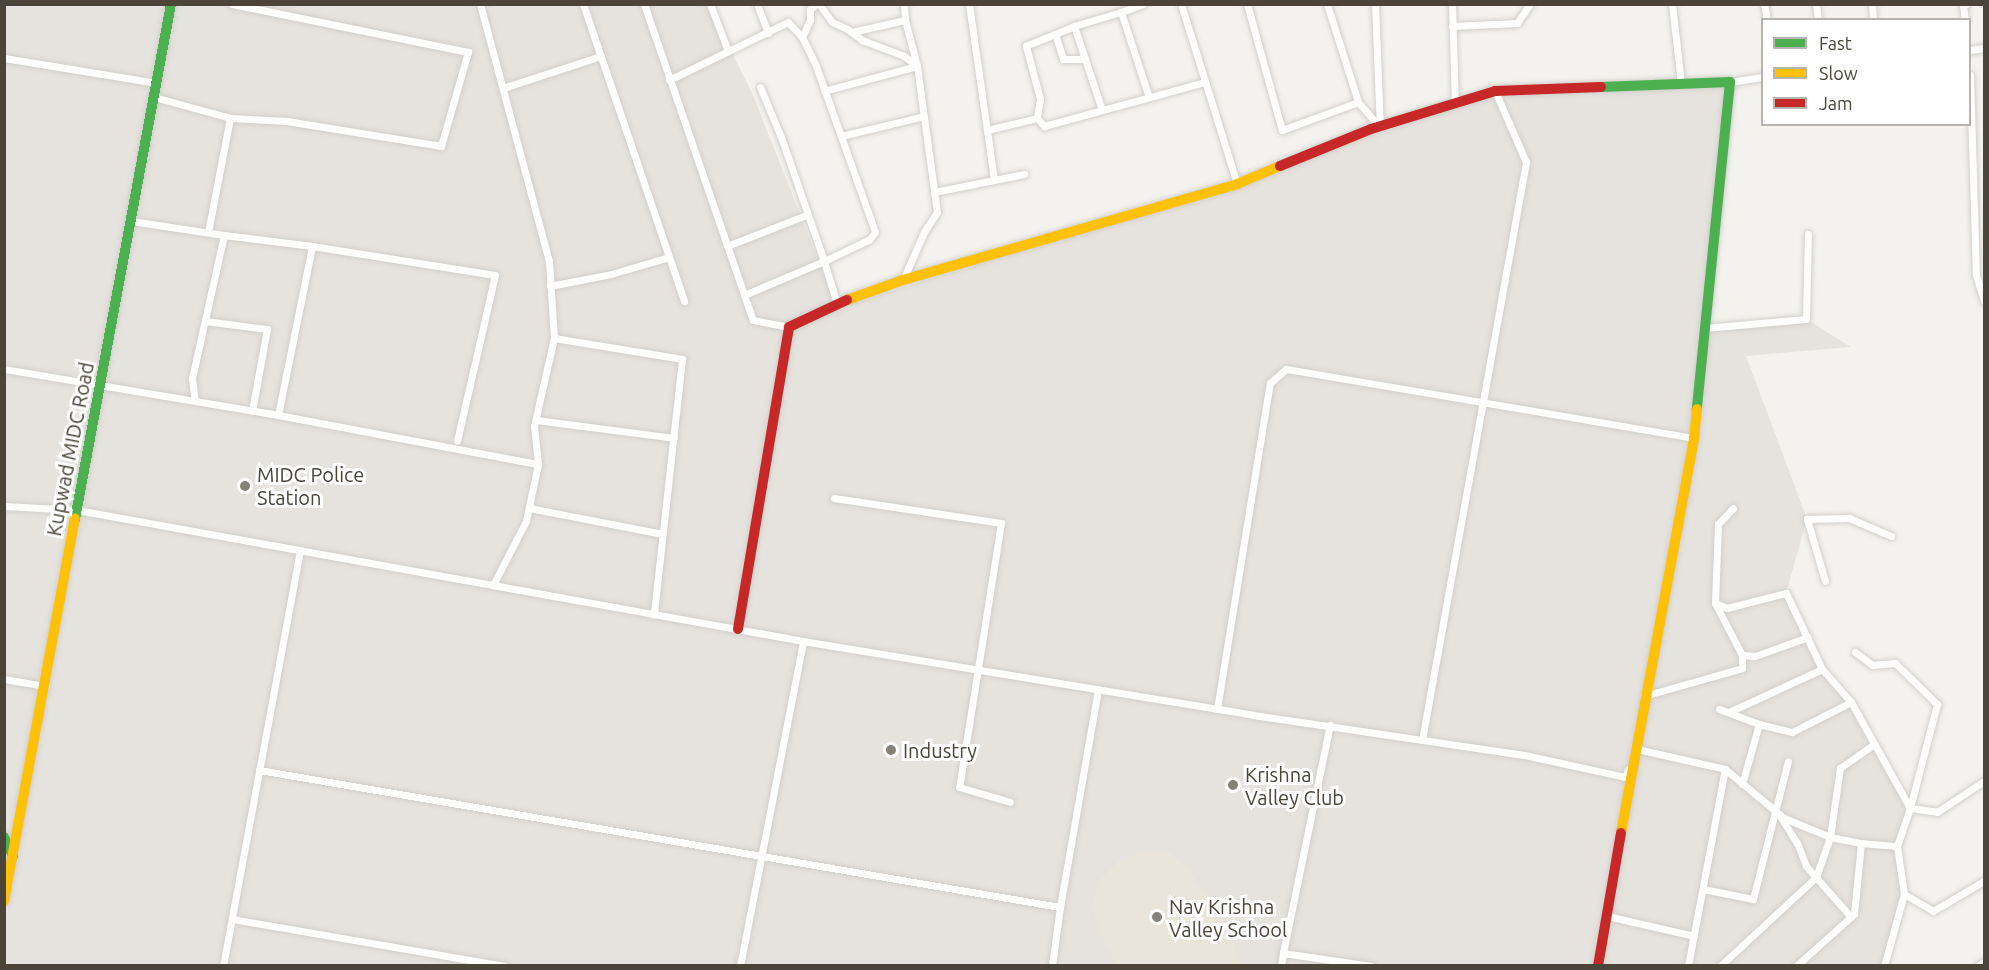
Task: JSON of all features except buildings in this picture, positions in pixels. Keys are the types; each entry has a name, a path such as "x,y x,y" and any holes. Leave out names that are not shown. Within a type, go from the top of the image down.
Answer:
{"street":[{"name":"Kupwad MIDC Road","path":"4,901 171,4"},
{"path":"154,97 230,118 287,121 441,146 468,52 232,4"},
{"path":"480,4 549,261 554,338 536,420 538,464 526,521 492,585"},
{"path":"583,4 684,301"},
{"path":"655,4 645,7 753,320 789,327 837,304 903,280 1237,184 1380,127 1495,91 1730,82 1761,77"},
{"path":"710,4 728,51"},
{"path":"757,4 768,33"},
{"path":"802,37 810,20 810,9 818,4 832,22 862,40 904,56 917,66"},
{"path":"903,280 924,232 937,212 917,66 905,20 904,4"},
{"path":"969,4 994,179"},
{"path":"1037,118 1040,99 1026,46 1074,26 1143,4"},
{"path":"1181,4 1237,184"},
{"path":"1247,4 1282,130 1358,102"},
{"path":"1327,4 1358,102 1380,127"},
{"path":"1376,4 1380,127"},
{"path":"1452,4 1455,103"},
{"path":"1452,26 1517,23 1530,4"},
{"path":"1672,4 1681,83"},
{"path":"1965,18 1963,5 1966,4"},
{"path":"1121,12 1149,97"},
{"path":"852,33 905,20"},
{"path":"669,80 788,22 802,37 876,232 870,239 824,261 744,295"},
{"path":"1074,26 1102,110"},
{"path":"1055,34 1063,59 1085,59"},
{"path":"502,88 601,56"},
{"path":"4,58 157,83"},
{"path":"824,91 917,66"},
{"path":"1037,118 1044,126 1205,82"},
{"path":"1598,966 1637,749 1644,696 1695,438 1730,82"},
{"path":"760,87 781,137 837,304"},
{"path":"1422,740 1526,162 1495,91"},
{"path":"1971,108 1976,275 1984,301"},
{"path":"841,136 924,116"},
{"path":"208,232 230,118"},
{"path":"987,130 1037,118"},
{"path":"934,192 1024,174"},
{"path":"727,246 806,215"},
{"path":"131,221 312,246 495,275 457,441"},
{"path":"1705,328 1806,319 1808,234"},
{"path":"195,401 192,378 224,235"},
{"path":"278,415 312,246"},
{"path":"550,286 611,274 669,257"},
{"path":"205,321 267,329 252,411"},
{"path":"738,629 789,327"},
{"path":"554,338 682,359 654,614"},
{"path":"4,369 278,415 538,464"},
{"path":"1216,709 1270,383 1286,369 1695,438"},
{"path":"536,420 674,438"},
{"path":"834,498 1001,523 959,787 1010,802"},
{"path":"4,506 77,510 804,641 1216,709 1529,756 1625,777 1637,749"},
{"path":"529,508 663,534"},
{"path":"1644,696 1742,668 1743,654 1715,603 1718,524 1733,508"},
{"path":"1825,580 1807,519 1849,518 1891,536"},
{"path":"223,966 300,550"},
{"path":"1715,603 1727,608 1786,593 1822,669 1851,702 1910,808"},
{"path":"1743,654 1755,656 1808,637"},
{"path":"740,966 804,641"},
{"path":"1855,652 1872,665 1895,663 1937,704 1910,808 1897,846 1904,894 1884,966"},
{"path":"1729,712 1822,669"},
{"path":"4,679 45,686"},
{"path":"1052,966 1098,689"},
{"path":"1719,709 1759,724 1792,732 1851,702"},
{"path":"1742,784 1759,724"},
{"path":"1281,966 1330,725"},
{"path":"1720,966 1816,877 1830,837 1840,768 1874,744"},
{"path":"1637,749 1725,769 1777,813 1830,837 1861,843 1897,846"},
{"path":"1703,889 1753,899 1777,813 1788,761"},
{"path":"1688,966 1725,769"},
{"path":"259,770 1060,907"},
{"path":"1910,808 1937,812 1984,781"},
{"path":"1777,813 1798,845 1806,866 1851,917"},
{"path":"4,837 13,857"},
{"path":"1796,966 1854,914 1861,843"},
{"path":"1904,894 1934,911 1984,881"},
{"path":"1607,916 1694,936"},
{"path":"232,919 458,962 504,966"},
{"path":"1283,953 1371,966"},
{"path":"1978,966 1984,962"}],"shaded area":[{"path":"5,5 708,5 753,95 837,308 1173,203 1509,89 1730,82 1705,328 1806,319 1851,347 1746,356 1807,519 1786,593 1808,637 1910,808 1897,846 1904,894 1884,965 5,966"},
{"name":"Nav Krishna Valley School","path":"1141,852 1168,852 1188,868 1226,930 1241,965 1116,965 1098,928 1092,905 1099,881 1119,861"}],"traffic: fast":[{"path":"75,519 171,4"},
{"path":"1601,87 1730,82 1697,409"},
{"path":"4,837 13,856"}],"traffic: slow":[{"path":"847,300 903,280 1237,184 1280,166"},
{"path":"1621,833 1694,438 1697,409"},
{"path":"4,901 75,519"}],"traffic: jam":[{"path":"1280,166 1371,129 1495,91 1601,87"},
{"path":"738,629 789,327 847,300"},
{"path":"1598,966 1621,833"}],"place":[{"name":"MIDC Police Station","path":"245,486"},
{"name":"Industry","path":"891,750"},
{"name":"Krishna Valley Club","path":"1233,785"},
{"name":"Nav Krishna Valley School","path":"1157,917"}]}
